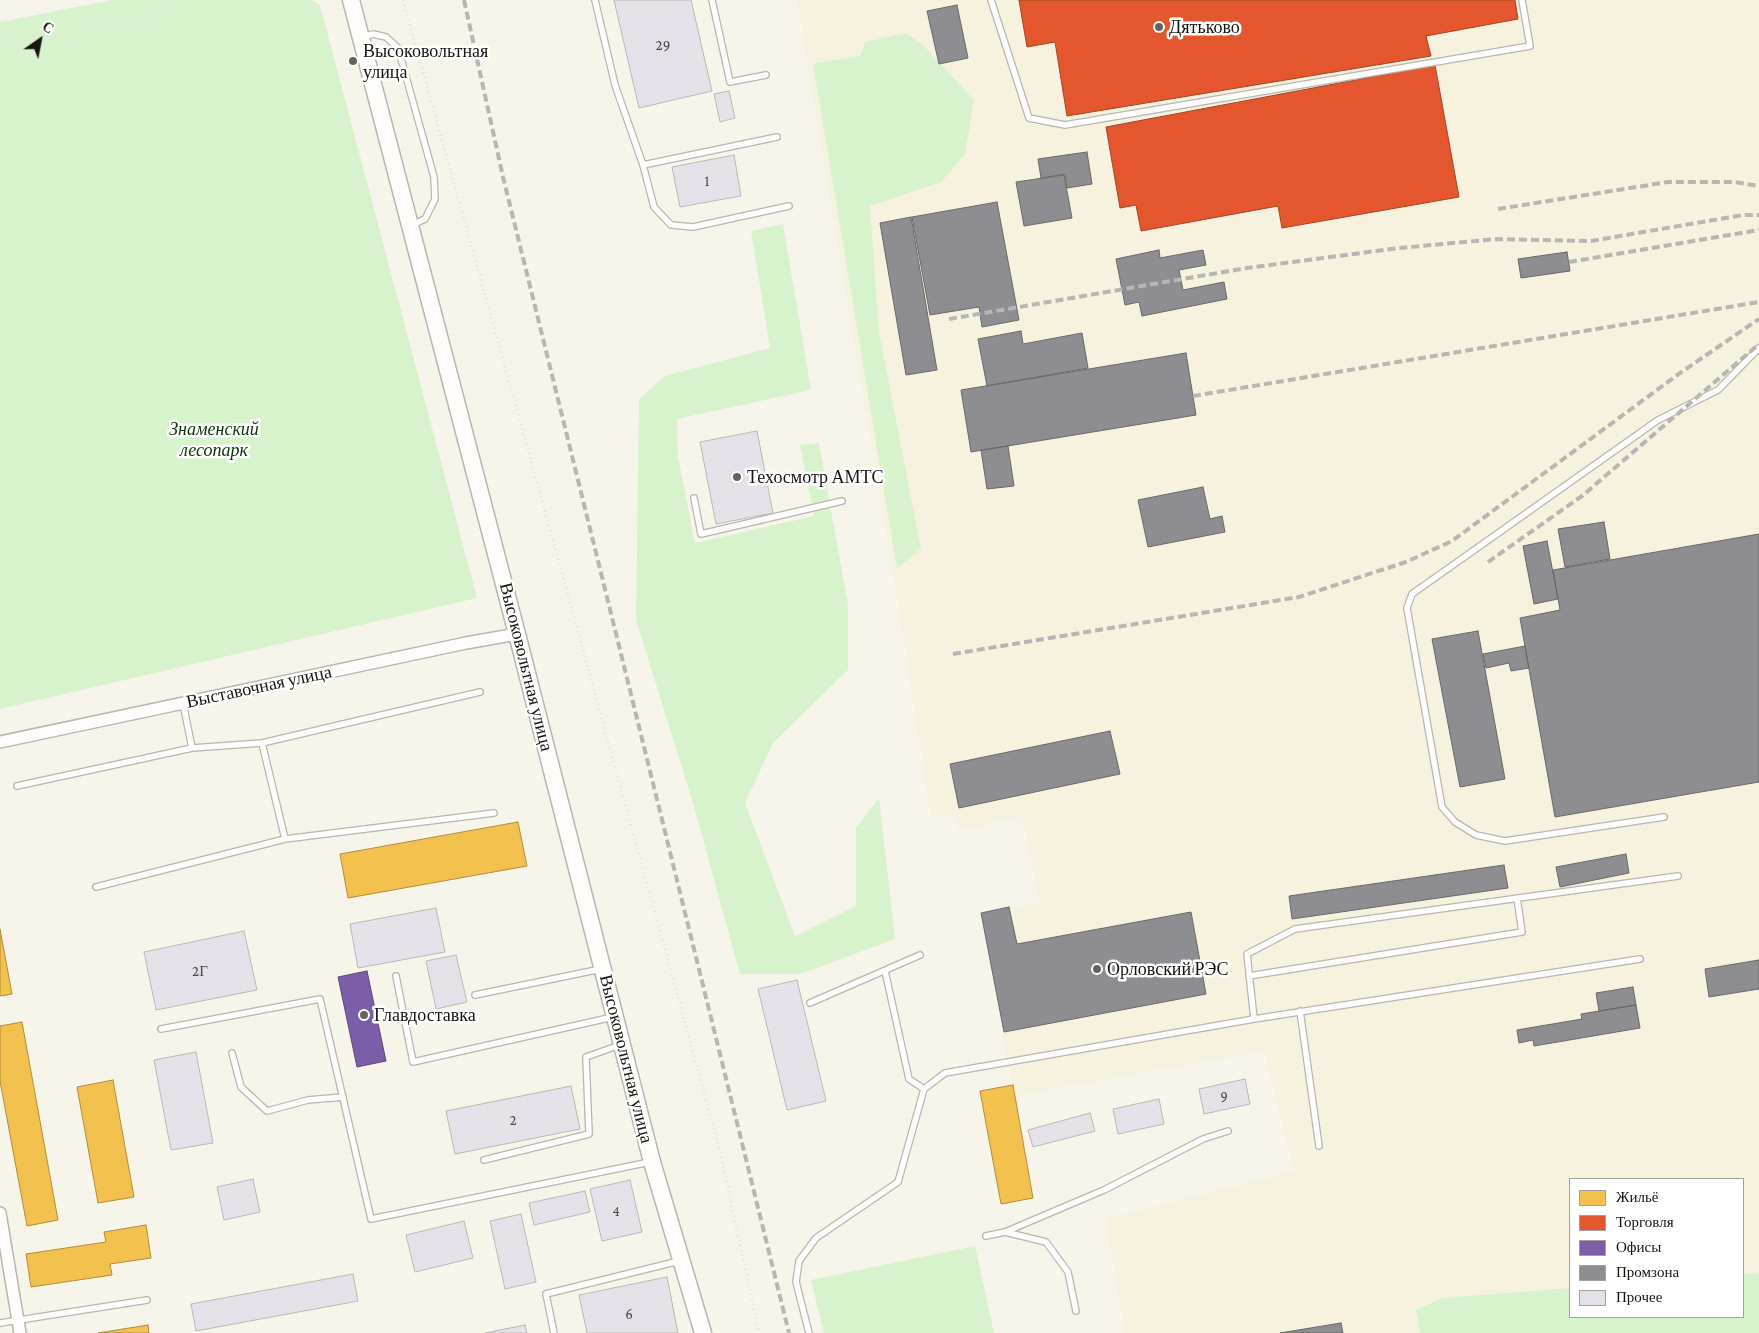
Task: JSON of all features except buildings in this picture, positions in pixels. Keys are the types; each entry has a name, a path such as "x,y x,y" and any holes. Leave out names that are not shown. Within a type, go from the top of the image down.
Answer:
{"main road":[{"name":"Высоковольтная улица","path":"350,0 517,634 652,1162 703,1333"}],"street":[{"name":"Выставочная улица","path":"0,742 466,643 517,634"},
{"path":"0,1213 20,1333"}],"lane":[{"path":"595,0 615,86 643,165 654,207 671,225 693,227 789,206"},
{"path":"712,0 730,82 766,75"},
{"path":"991,0 1029,118 1065,125 1530,46 1522,0"},
{"path":"360,38 372,34 386,37 398,48 434,177 435,199 425,219 410,226"},
{"path":"643,165 777,137"},
{"path":"1664,817 1505,841 1476,835 1455,822 1442,807 1407,608 1412,594 1650,425 1694,400 1718,390 1759,348"},
{"path":"694,498 702,534 842,501"},
{"path":"17,786 192,748 262,743 480,692"},
{"path":"183,703 192,748"},
{"path":"262,743 286,839"},
{"path":"96,887 286,839 494,813"},
{"path":"1254,1019 1247,954 1295,928 1678,876"},
{"path":"1249,976 1522,932 1517,898"},
{"path":"810,1003 920,955"},
{"path":"808,1333 796,1282 799,1261 816,1238 898,1182 924,1089 945,1073 1254,1019 1640,959"},
{"path":"475,995 603,968"},
{"path":"884,971 908,1079 924,1089"},
{"path":"396,976 413,1062 615,1016"},
{"path":"161,1029 320,999 371,1219 652,1162"},
{"path":"1300,1012 1319,1146"},
{"path":"484,1160 590,1134 586,1057 622,1044"},
{"path":"232,1054 241,1087 267,1111 308,1100 343,1097"},
{"path":"986,1236 1005,1232 1104,1190 1203,1139 1228,1131"},
{"path":"1005,1232 1046,1242 1068,1272 1076,1311"},
{"path":"554,1333 546,1294 681,1260"},
{"path":"0,1323 147,1300"}],"path":[{"path":"0,45 142,20 173,0"},
{"path":"403,0 529,450 719,1147 759,1333"}],"shaded area":[{"path":"797,0 1759,0 1759,1273 1744,1274 1744,1178 1569,1178 1569,1288 1442,1298 1416,1310 1420,1333 1125,1333 1106,1219 1294,1171 1264,1051 1014,1096 981,913 1040,903 1022,816 959,831 955,814 931,817 895,583"}],"green space":[{"name":"Знаменский лесопарк","path":"112,0 312,0 320,5 477,598 0,709 0,22"},
{"path":"906,33 923,45 974,100 965,154 941,182 870,206 879,332 921,549 897,568 813,64 860,56 865,42"},
{"path":"783,224 811,390 677,419 678,457 695,543 814,516 800,445 819,443 848,605 848,670 773,743 745,803 795,936 856,906 856,828 879,798 895,939 800,974 740,974 693,803 636,620 639,399 665,376 770,348 751,231"},
{"path":"975,1246 994,1333 824,1333 811,1280"},
{"path":"1759,1273 1759,1333 1420,1333 1416,1310 1442,1298 1569,1288 1569,1318 1744,1318 1744,1274"}],"railway":[{"path":"464,0 503,177 789,1333"},
{"path":"1498,209 1668,182 1734,182 1759,186"},
{"path":"949,319 1247,268 1399,248 1497,239 1591,241 1743,215 1759,215"},
{"path":"1569,262 1759,230"},
{"path":"1193,396 1759,302"},
{"path":"953,654 1299,597 1406,562 1452,541 1680,373 1759,319"},
{"path":"1488,562 1582,496 1759,344"}],"place":[{"name":"Дятьково","path":"1159,27"},
{"name":"Высоковольтная улица","path":"353,61"},
{"name":"Техосмотр АМТС","path":"737,477"},
{"name":"Орловский РЭС","path":"1097,969"},
{"name":"Главдоставка","path":"364,1015"}]}
